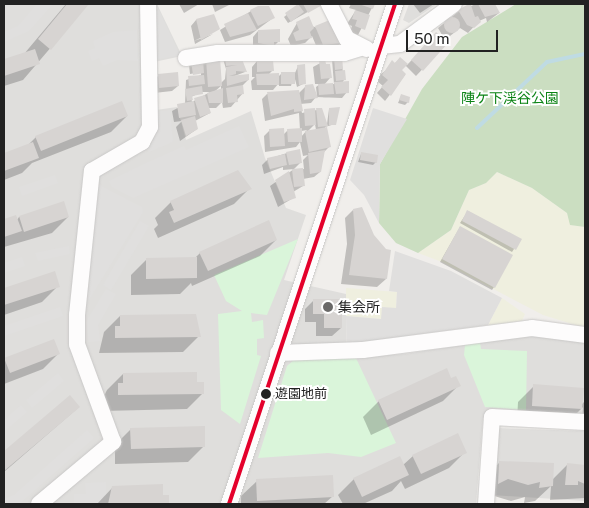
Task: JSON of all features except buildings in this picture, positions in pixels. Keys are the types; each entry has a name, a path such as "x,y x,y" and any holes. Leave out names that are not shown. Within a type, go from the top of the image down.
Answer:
{"street":[{"path":"39,504 113,442 77,344 77,314 92,171 142,142 150,127 148,4"},
{"path":"329,4 347,39 360,48"},
{"path":"229,504 395,4"},
{"path":"186,58 218,53 344,53 360,48 380,49 400,44 454,4"},
{"path":"278,353 362,350 532,328 585,335"},
{"path":"486,504 492,417 585,422"}],"shaded area":[{"path":"4,4 157,4 182,56 154,62 156,110 177,107 186,140 251,111 265,158 286,208 306,215 284,280 346,294 347,358 404,354 531,335 585,342 585,417 491,412 483,418 476,504 4,504"},
{"path":"37,4 53,4 29,31 4,42 4,32 18,26"},
{"path":"409,4 437,4 409,23 403,20"},
{"path":"158,8 180,55 154,60 152,11"},
{"path":"137,30 138,61 117,60 103,66 99,58 92,61 88,51 95,48 93,41 113,32"},
{"path":"373,108 407,119 380,164 379,223 364,195 350,180"},
{"path":"170,110 173,142 149,152 146,144 154,112"},
{"path":"239,126 249,147 133,198 112,187 109,181 184,146 186,150"},
{"path":"55,175 58,183 22,196 19,187"},
{"path":"95,183 142,207 143,212 84,308"},
{"path":"140,221 149,226 111,290 103,285"},
{"path":"69,246 70,254 38,261 35,253"},
{"path":"395,251 451,271 502,298 488,325 347,344 346,316 381,319 382,307 396,308 397,292 389,291"},
{"path":"22,257 25,266 4,273 4,263"},
{"path":"106,289 116,294 98,325 100,341 89,342 86,322"},
{"path":"60,307 63,316 4,336 4,326"},
{"path":"58,373 64,381 32,408 26,400"},
{"path":"21,405 27,412 5,431 4,420"},
{"path":"496,428 585,431 585,501 492,495"},
{"path":"87,430 94,438 19,504 4,504 4,499 14,495"},
{"path":"106,482 106,504 74,504 74,494 86,494 85,483"}],"green space":[{"name":"陣ケ下渓谷公園","path":"516,4 585,4 585,227 570,225 567,213 532,188 497,172 486,183 469,190 451,230 418,253 396,243 379,223 380,164 422,89 462,37"},
{"path":"497,172 532,188 567,213 571,225 585,227 585,328 543,315 442,262 418,253 451,230 469,190 486,183"},
{"path":"298,239 267,315 251,313 252,322 263,320 264,338 257,339 257,355 261,356 240,424 221,410 218,314 242,311 226,301 214,275"},
{"path":"346,288 397,292 396,308 381,319 346,316"},
{"path":"502,298 525,314 522,321 488,325"},
{"path":"480,342 481,349 527,351 526,410 485,407 464,355 465,345"},
{"path":"356,358 396,443 361,457 328,453 258,458 287,366 295,359"}],"waterway":[{"path":"477,128 547,62 585,54"}],"transit line":[{"path":"229,504 395,4"}],"place":[{"name":"集会所","path":"328,307"},
{"name":"遊園地前","path":"266,394"}]}
